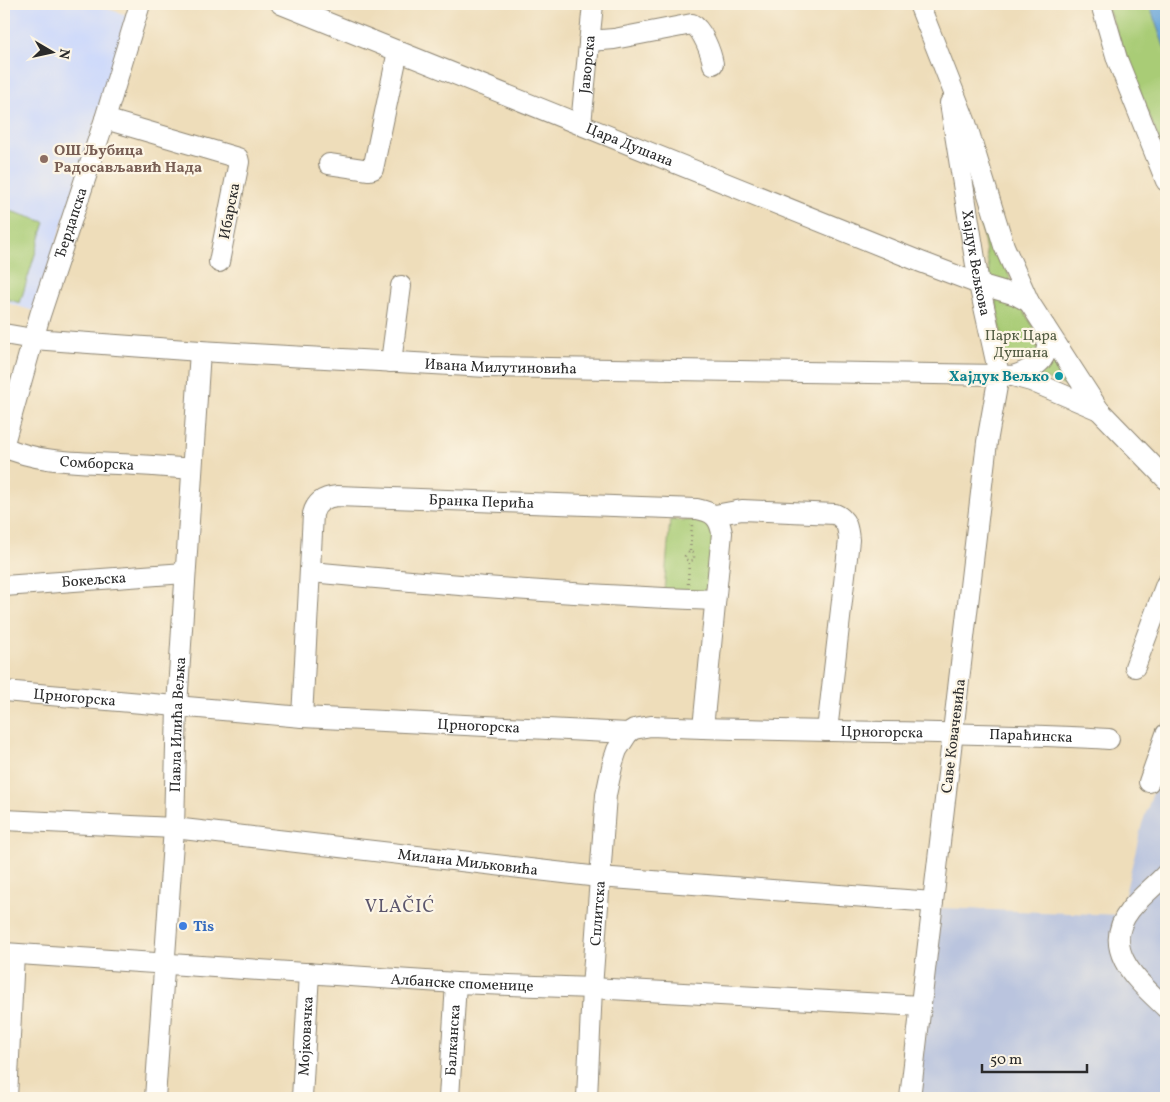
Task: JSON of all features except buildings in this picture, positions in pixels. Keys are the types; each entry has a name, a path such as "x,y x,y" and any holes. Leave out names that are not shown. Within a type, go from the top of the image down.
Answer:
{"street":[{"name":"Ђердапска","path":"4,445 33,338 105,119 140,4"},
{"name":"Цара Душана","path":"281,4 306,9 398,51 912,258 979,284 1016,295 1029,302"},
{"name":"Јаворска","path":"581,124 593,4"},
{"name":"Хајдук Вељкова","path":"919,4 966,123 1004,246 1029,302 1099,410 1166,479"},
{"path":"1101,4 1117,59 1166,180"},
{"path":"590,41 614,39 692,24 696,26 710,52 713,64"},
{"path":"328,164 373,169 398,51"},
{"name":"Хајдук Вељкова","path":"946,75 955,142 979,284 1006,375 1099,410"},
{"name":"Ибарска","path":"105,119 235,156 238,160 219,262"},
{"path":"391,362 401,286"},
{"path":"1006,375 1038,365 1044,358 1048,338 1044,325"},
{"name":"Ивана Милутиновића","path":"4,334 200,351 487,367 1006,375"},
{"name":"Павла Илића Вељка","path":"155,1098 174,828 177,706 200,351"},
{"name":"Саве Ковачевића","path":"910,1098 987,442 1006,375"},
{"name":"Сомборска","path":"4,445 29,456 46,459 192,469"},
{"name":"Бранка Перића","path":"302,717 314,509 320,502 330,497 697,509 708,511 715,515 742,510 835,514 840,516 847,525 849,540 827,731"},
{"path":"703,728 722,534 719,521 715,515"},
{"path":"311,572 501,589 715,600"},
{"name":"Бокељска","path":"4,586 185,573"},
{"path":"1135,667 1166,584"},
{"name":"Црногорска","path":"4,692 302,717 628,733 634,729 651,726 954,733"},
{"name":"Сплитска","path":"587,1098 599,877 609,776 617,750 628,733"},
{"name":"Параћинска","path":"954,733 1109,739"},
{"path":"1149,782 1166,734"},
{"name":"Милана Миљковића","path":"4,820 174,828 599,877 933,902"},
{"path":"1166,874 1130,910 1122,925 1119,940 1121,954 1126,966 1135,978 1166,1008"},
{"path":"7,1098 9,953"},
{"name":"Албанске споменице","path":"9,953 456,983 592,988 921,1006"},
{"name":"Мојковачка","path":"302,1098 309,973"},
{"name":"Балканска","path":"449,1098 456,983"}],"path":[{"path":"689,561 685,559 685,556 690,551 693,520"},
{"path":"689,561 694,560 695,557 690,551"},
{"path":"688,585 689,561"}],"shaded area":[{"name":"ОШ Љубица Радосављавић Нада","path":"4,4 92,4 130,16 34,311 4,302"},
{"path":"1166,756 1166,1098 918,1098 938,908 1120,915 1142,824"}],"green space":[{"path":"1106,4 1166,4 1166,158"},
{"path":"971,167 1013,287 991,280"},
{"path":"4,209 45,222 20,303 4,298"},
{"name":"Парк Цара Душана","path":"995,294 1020,305 1037,333 1038,352 1024,364 1011,360 1004,352"},
{"path":"1057,358 1074,389 1038,376 1049,369"},
{"path":"670,520 708,521 714,525 710,585 705,592 664,591"}],"water":[{"path":"1149,4 1166,4 1166,52"}],"place":[{"name":"ОШ Љубица Радосављавић Нада","path":"44,159"},
{"name":"Хајдук Вељко","path":"1059,376"},
{"name":"Tis","path":"183,926"}],"district":[{"name":"VLAČIĆ","path":"400,906"}]}
